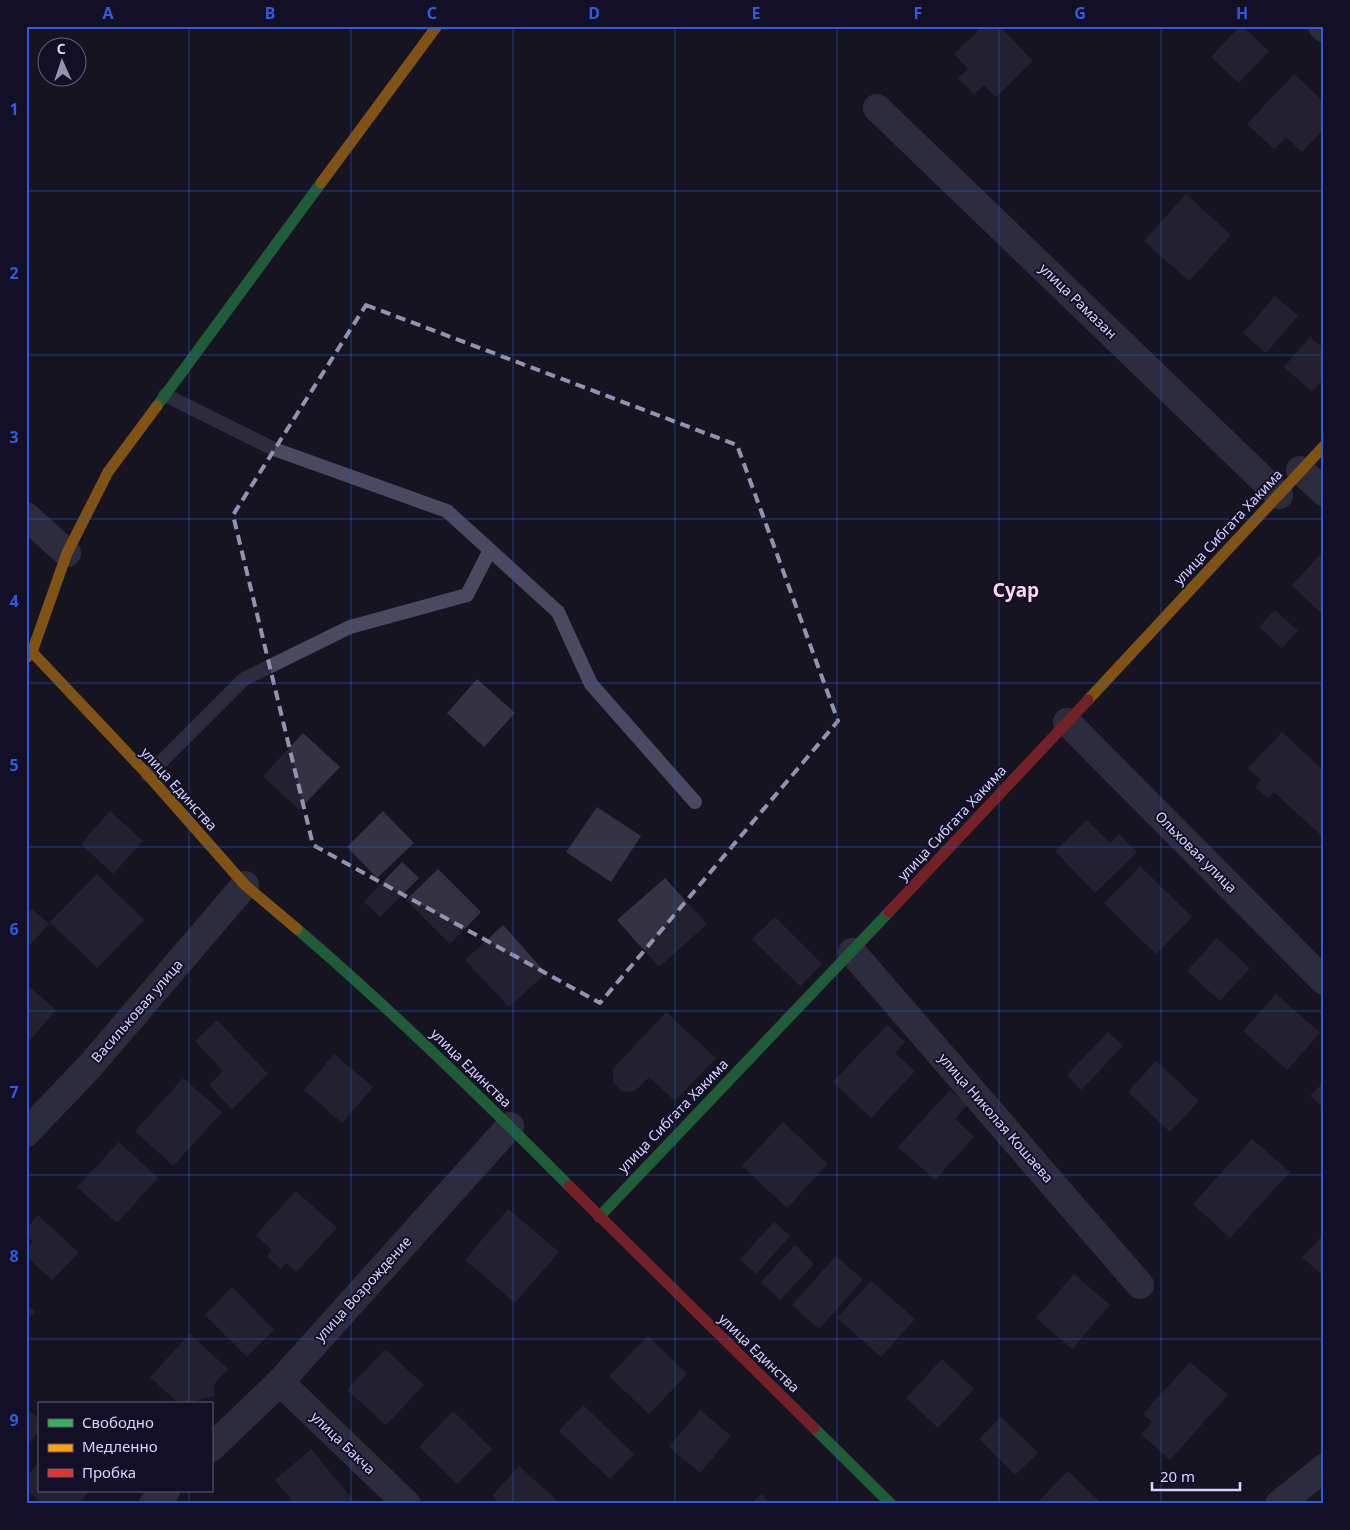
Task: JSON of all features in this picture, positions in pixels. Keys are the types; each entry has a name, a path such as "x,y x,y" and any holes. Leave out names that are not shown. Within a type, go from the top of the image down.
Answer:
{"street":[{"path":"29,655 67,553 108,472 437,26"},
{"name":"улица Рамазан","path":"877,108 1279,495"},
{"name":"улица Сибгата Хакима","path":"599,1216 852,952 1324,446"},
{"path":"1300,470 1324,492"},
{"path":"26,516 67,553"},
{"name":"улица Единства","path":"29,655 148,775 245,885 360,983 510,1126 891,1504"},
{"name":"Ольховая улица","path":"1068,722 1324,981"},
{"name":"Васильковая улица","path":"26,1133 90,1066 245,885"},
{"name":"улица Николая Кошаева","path":"852,952 1140,1285"},
{"name":"улица Возрождение","path":"212,1447 280,1382 510,1126"},
{"name":"улица Бакча","path":"280,1382 407,1504"},
{"path":"1279,1504 1324,1468"},
{"path":"153,1504 165,1492"}],"lane":[{"path":"165,394 274,449 447,511 558,612 591,684 695,802"},
{"path":"148,775 244,679 350,627 467,595 490,550"}],"highlighted area":[{"path":"366,305 737,445 838,721 600,1003 313,845 233,515"}],"building":[{"path":"983,26 999,26 1033,61 996,97 984,85 974,94 958,78 968,69 954,54"},
{"path":"1240,26 1269,51 1239,83 1211,57"},
{"path":"1294,74 1324,102 1324,129 1302,152 1286,137 1274,149 1247,124"},
{"path":"1186,194 1231,235 1189,281 1144,241"},
{"path":"1275,296 1298,316 1266,353 1243,333"},
{"path":"1310,337 1324,349 1324,378 1312,392 1284,367"},
{"path":"1324,551 1324,616 1292,585"},
{"path":"1275,610 1298,631 1282,648 1259,627"},
{"path":"477,679 515,713 484,747 447,713"},
{"path":"1282,732 1324,771 1324,838 1274,792 1268,798 1255,787 1261,780 1248,768"},
{"path":"303,733 340,767 299,810 263,776"},
{"path":"597,807 641,836 611,882 566,852"},
{"path":"110,811 143,841 113,874 81,844"},
{"path":"383,811 414,843 377,878 347,847"},
{"path":"1087,820 1110,843 1119,834 1137,852 1095,893 1055,851"},
{"path":"402,862 419,878 380,917 364,902"},
{"path":"1140,866 1192,917 1156,954 1104,903"},
{"path":"438,869 481,912 450,944 406,900"},
{"path":"97,874 144,920 97,968 50,922"},
{"path":"665,878 707,924 659,967 617,920"},
{"path":"32,909 49,924 26,949 26,915"},
{"path":"775,917 822,964 800,986 752,939"},
{"path":"503,925 546,973 509,1007 465,960"},
{"path":"1217,938 1250,968 1220,1001 1187,971"},
{"path":"26,984 56,1010 30,1040 26,1037"},
{"path":"1276,994 1320,1033 1287,1070 1243,1031"},
{"path":"666,1012 716,1058 675,1101 649,1077 635,1091 622,1092 613,1082 613,1069"},
{"path":"217,1020 268,1074 232,1109 209,1085 223,1071 195,1041"},
{"path":"887,1025 905,1042 895,1053 915,1071 871,1118 833,1082"},
{"path":"1108,1032 1123,1046 1081,1090 1067,1075"},
{"path":"334,1054 373,1087 342,1123 304,1090"},
{"path":"1156,1061 1199,1101 1170,1132 1128,1092"},
{"path":"183,1078 222,1112 173,1166 135,1131"},
{"path":"1324,1082 1324,1109 1310,1096"},
{"path":"950,1090 967,1105 955,1119 974,1137 935,1180 898,1147"},
{"path":"783,1122 828,1164 787,1208 742,1166"},
{"path":"1252,1139 1290,1172 1230,1238 1193,1204"},
{"path":"119,1142 158,1178 117,1223 77,1187"},
{"path":"296,1191 337,1228 296,1272 286,1263 281,1269 267,1256 272,1250 256,1235"},
{"path":"508,1209 559,1252 515,1303 465,1260"},
{"path":"38,1215 79,1253 52,1280 26,1256 26,1248 33,1241 26,1236 26,1229"},
{"path":"774,1222 790,1236 756,1274 740,1259"},
{"path":"1324,1234 1324,1277 1302,1257"},
{"path":"795,1245 814,1264 780,1300 761,1282"},
{"path":"836,1256 863,1280 819,1329 792,1305"},
{"path":"1074,1274 1110,1305 1072,1349 1036,1318"},
{"path":"871,1281 915,1319 881,1357 837,1318"},
{"path":"232,1287 274,1330 247,1357 205,1315"},
{"path":"26,1304 35,1312 26,1321"},
{"path":"190,1334 228,1369 214,1384 215,1396 200,1399 198,1402 177,1402 150,1377"},
{"path":"648,1336 687,1374 649,1414 609,1376"},
{"path":"385,1349 424,1385 386,1425 347,1390"},
{"path":"942,1359 974,1389 938,1428 906,1398"},
{"path":"1190,1362 1228,1395 1170,1460 1141,1434 1152,1422 1143,1414"},
{"path":"583,1405 634,1454 610,1479 559,1431"},
{"path":"26,1408 38,1418 38,1433 26,1446"},
{"path":"700,1410 731,1436 700,1473 669,1447"},
{"path":"453,1411 492,1449 457,1484 419,1447"},
{"path":"1001,1417 1038,1453 1015,1475 979,1439"},
{"path":"311,1449 353,1500 349,1504 295,1504 275,1480"},
{"path":"38,1464 38,1492 89,1492 82,1500 86,1504 42,1504 26,1489 26,1476"},
{"path":"519,1466 561,1504 500,1504 492,1496"},
{"path":"1068,1471 1102,1504 1036,1504"},
{"path":"761,1494 772,1504 751,1504"}],"traffic: fast":[{"path":"157,406 321,183"},
{"path":"599,1217 889,912"},
{"path":"297,929 436,1054 569,1186"},
{"path":"814,1428 891,1504"}],"traffic: slow":[{"path":"321,183 437,26"},
{"path":"26,658 32,652 67,553 108,472 157,406"},
{"path":"1088,700 1324,446"},
{"path":"32,652 148,775 245,885 297,929"}],"traffic: jam":[{"path":"889,912 1088,700"},
{"path":"569,1186 814,1428"}],"district":[{"name":"Суар","path":"1016,590"}]}
